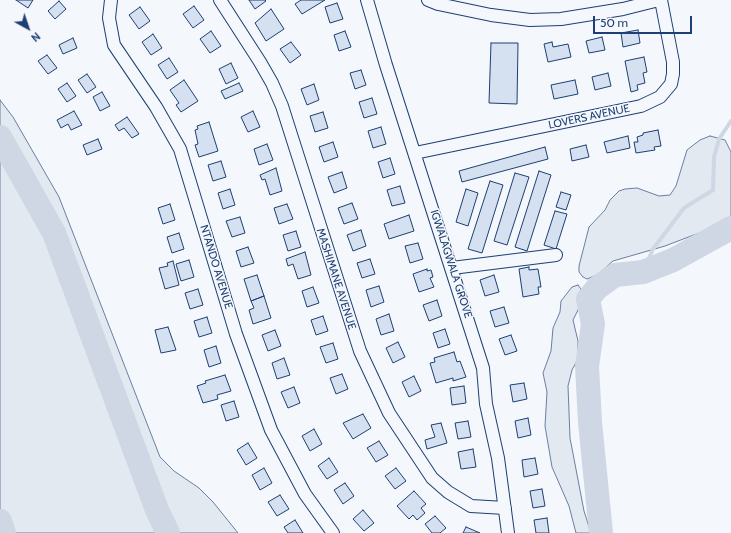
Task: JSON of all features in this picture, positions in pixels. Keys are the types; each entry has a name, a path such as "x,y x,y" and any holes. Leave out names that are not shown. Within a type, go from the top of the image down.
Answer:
{"street":[{"name":"NTANDO AVENUE","path":"111,0 109,18 114,45 156,107 180,149 236,334 271,430 305,494 333,533"},
{"name":"MASHIMANE AVENUE","path":"220,0 260,62 277,95 360,351 389,413 432,478 448,492 471,506 505,508"},
{"name":"IGWALAGWALA GROVE","path":"367,0 483,368 486,404 498,458 508,533"},
{"path":"428,0 438,4 491,15 530,20 561,19 623,9 660,0"},
{"name":"LOVERS AVENUE","path":"415,153 641,106 660,97 671,84 674,74 673,62 660,0"},
{"path":"452,268 556,255"}],"shaded area":[{"path":"0,100 13,117 59,197 160,457 174,471 199,488 213,502 238,533 0,533"},
{"path":"710,136 725,140 731,152 731,218 712,228 665,246 613,261 597,275 587,279 583,277 579,272 579,266 589,227 605,210 610,200 619,191 637,188 659,196 670,195 676,186 687,150 700,140"},
{"path":"578,285 581,289 580,306 573,320 578,341 578,359 572,370 568,386 570,438 584,511 591,533 576,533 569,506 552,467 545,426 547,392 543,373 551,351 553,328 560,312 561,301 572,287"}],"building":[{"path":"16,0 33,0 28,8"},
{"path":"249,0 265,0 266,1 255,9"},
{"path":"301,0 325,0 302,14 295,4"},
{"path":"59,1 66,9 55,19 48,11"},
{"path":"337,3 343,19 330,23 325,7"},
{"path":"194,6 204,20 193,28 183,14"},
{"path":"140,7 150,21 139,29 129,15"},
{"path":"271,9 284,29 266,41 255,23"},
{"path":"638,30 640,43 623,47 621,33"},
{"path":"211,31 221,46 210,53 200,39"},
{"path":"345,31 351,47 339,51 334,35"},
{"path":"153,34 162,48 151,55 142,42"},
{"path":"602,37 605,50 589,53 586,41"},
{"path":"73,38 77,48 63,54 59,45"},
{"path":"291,42 301,55 290,63 280,49"},
{"path":"552,42 553,47 568,44 571,57 548,62 544,44"},
{"path":"491,43 518,43 517,104 489,103"},
{"path":"47,55 57,68 48,74 38,61"},
{"path":"644,57 647,72 643,73 645,83 637,85 638,90 631,92 625,61"},
{"path":"169,58 178,72 167,79 158,65"},
{"path":"231,63 238,78 226,84 219,69"},
{"path":"361,70 366,85 355,89 350,73"},
{"path":"608,73 611,86 595,90 592,77"},
{"path":"87,74 96,87 87,93 78,80"},
{"path":"184,80 198,101 181,112 176,105 179,103 170,90"},
{"path":"575,80 578,94 554,99 551,85"},
{"path":"67,83 76,96 67,102 58,89"},
{"path":"239,83 243,91 225,99 221,91"},
{"path":"314,84 319,100 307,105 301,89"},
{"path":"102,92 110,106 100,111 93,97"},
{"path":"372,98 377,114 364,118 359,102"},
{"path":"74,111 82,125 71,130 68,124 61,128 57,120"},
{"path":"253,111 260,127 248,132 241,117"},
{"path":"323,112 328,128 315,132 310,116"},
{"path":"127,117 139,134 132,138 124,128 119,131 115,125"},
{"path":"209,122 218,151 199,157 195,145 198,144 195,130 198,129 197,126"},
{"path":"381,127 386,144 373,148 368,131"},
{"path":"658,130 661,146 654,147 655,150 636,153 634,142 638,142 637,137 643,135 643,133"},
{"path":"628,136 630,148 607,153 604,142"},
{"path":"98,139 102,149 87,155 83,145"},
{"path":"333,142 338,157 324,162 319,147"},
{"path":"267,144 273,160 259,165 254,149"},
{"path":"586,145 589,157 572,161 570,149"},
{"path":"545,147 548,159 462,182 459,171"},
{"path":"390,158 395,174 383,178 378,162"},
{"path":"221,161 226,177 213,181 208,165"},
{"path":"276,168 282,191 270,195 265,179 262,180 260,175"},
{"path":"539,171 551,175 527,251 515,247"},
{"path":"342,172 347,188 334,193 328,177"},
{"path":"515,173 529,177 507,245 494,241"},
{"path":"490,181 503,185 482,253 468,249"},
{"path":"400,186 405,203 392,206 387,190"},
{"path":"230,189 235,205 223,209 218,193"},
{"path":"466,189 478,193 468,226 456,222"},
{"path":"561,192 571,195 566,210 556,207"},
{"path":"352,203 358,219 344,224 338,208"},
{"path":"170,204 175,220 163,224 158,208"},
{"path":"287,204 293,219 279,224 274,208"},
{"path":"555,211 567,214 556,249 544,245"},
{"path":"409,215 414,231 389,239 384,224"},
{"path":"240,217 245,233 232,237 226,221"},
{"path":"361,230 366,246 353,251 347,235"},
{"path":"296,231 301,247 288,251 283,235"},
{"path":"179,233 184,249 172,253 167,237"},
{"path":"418,243 423,259 410,263 405,246"},
{"path":"248,247 254,263 241,267 236,251"},
{"path":"305,252 311,275 298,279 293,264 288,266 286,259"},
{"path":"370,259 375,274 362,278 357,263"},
{"path":"189,260 194,277 181,281 176,264"},
{"path":"173,261 179,285 165,289 159,268 168,266 167,263"},
{"path":"529,267 529,270 538,269 541,287 538,287 539,294 523,297 519,269"},
{"path":"427,269 427,271 431,270 433,277 430,278 434,287 419,292 413,274"},
{"path":"257,275 264,296 251,301 244,279"},
{"path":"494,275 499,292 485,296 480,280"},
{"path":"379,286 384,302 371,307 366,290"},
{"path":"313,287 319,303 307,307 302,291"},
{"path":"198,289 203,305 190,309 185,293"},
{"path":"264,296 271,318 253,324 249,310 254,308 251,301"},
{"path":"437,300 442,316 429,321 423,305"},
{"path":"504,307 509,323 495,327 490,311"},
{"path":"389,314 394,331 381,335 376,319"},
{"path":"323,316 328,331 316,335 311,320"},
{"path":"207,317 212,333 199,337 194,321"},
{"path":"168,327 176,350 161,353 155,330"},
{"path":"445,329 450,344 438,348 433,333"},
{"path":"275,330 281,346 268,351 262,335"},
{"path":"511,335 517,351 505,355 499,339"},
{"path":"398,342 405,357 393,363 386,348"},
{"path":"333,343 338,359 326,363 320,347"},
{"path":"216,346 221,363 209,367 204,350"},
{"path":"454,352 457,362 460,361 466,377 453,381 453,378 436,383 430,363 435,362 434,358"},
{"path":"284,358 290,375 277,379 272,363"},
{"path":"342,374 348,389 336,394 330,378"},
{"path":"225,375 231,391 217,395 218,399 203,403 197,386 206,383 205,381"},
{"path":"414,376 421,391 409,397 402,382"},
{"path":"524,383 527,399 513,402 510,385"},
{"path":"464,386 466,403 452,405 450,388"},
{"path":"294,387 300,403 288,408 281,392"},
{"path":"234,401 239,417 226,421 221,405"},
{"path":"363,414 371,428 353,439 343,423"},
{"path":"528,418 531,435 518,438 515,421"},
{"path":"468,421 471,437 458,439 455,423"},
{"path":"441,423 447,443 427,449 425,440 435,437 431,425"},
{"path":"314,429 322,444 310,451 302,436"},
{"path":"379,441 388,455 376,462 367,448"},
{"path":"248,443 257,458 246,465 237,450"},
{"path":"473,449 476,467 461,469 458,452"},
{"path":"329,458 338,472 327,479 318,466"},
{"path":"535,458 538,474 524,477 522,460"},
{"path":"264,468 272,483 260,490 252,475"},
{"path":"396,468 406,481 395,489 385,476"},
{"path":"345,483 354,496 343,504 334,490"},
{"path":"542,489 545,506 533,508 530,491"},
{"path":"414,491 426,504 421,508 425,513 417,520 413,515 409,519 397,506"},
{"path":"280,495 289,509 277,516 268,502"},
{"path":"363,510 374,523 364,531 353,519"},
{"path":"435,516 446,528 440,533 432,533 425,524"},
{"path":"547,518 549,533 536,533 534,520"},
{"path":"295,520 303,533 288,533 284,527"},
{"path":"466,527 480,533 463,533"}],"waterway":[{"path":"643,272 653,249 684,208 713,190 714,157 719,139 731,121"},
{"path":"0,137 54,233 157,510 168,533"},
{"path":"601,533 590,422 587,366 593,324 588,299 597,288 615,275 643,272 673,260 731,228"},
{"path":"0,521 4,533"}]}
